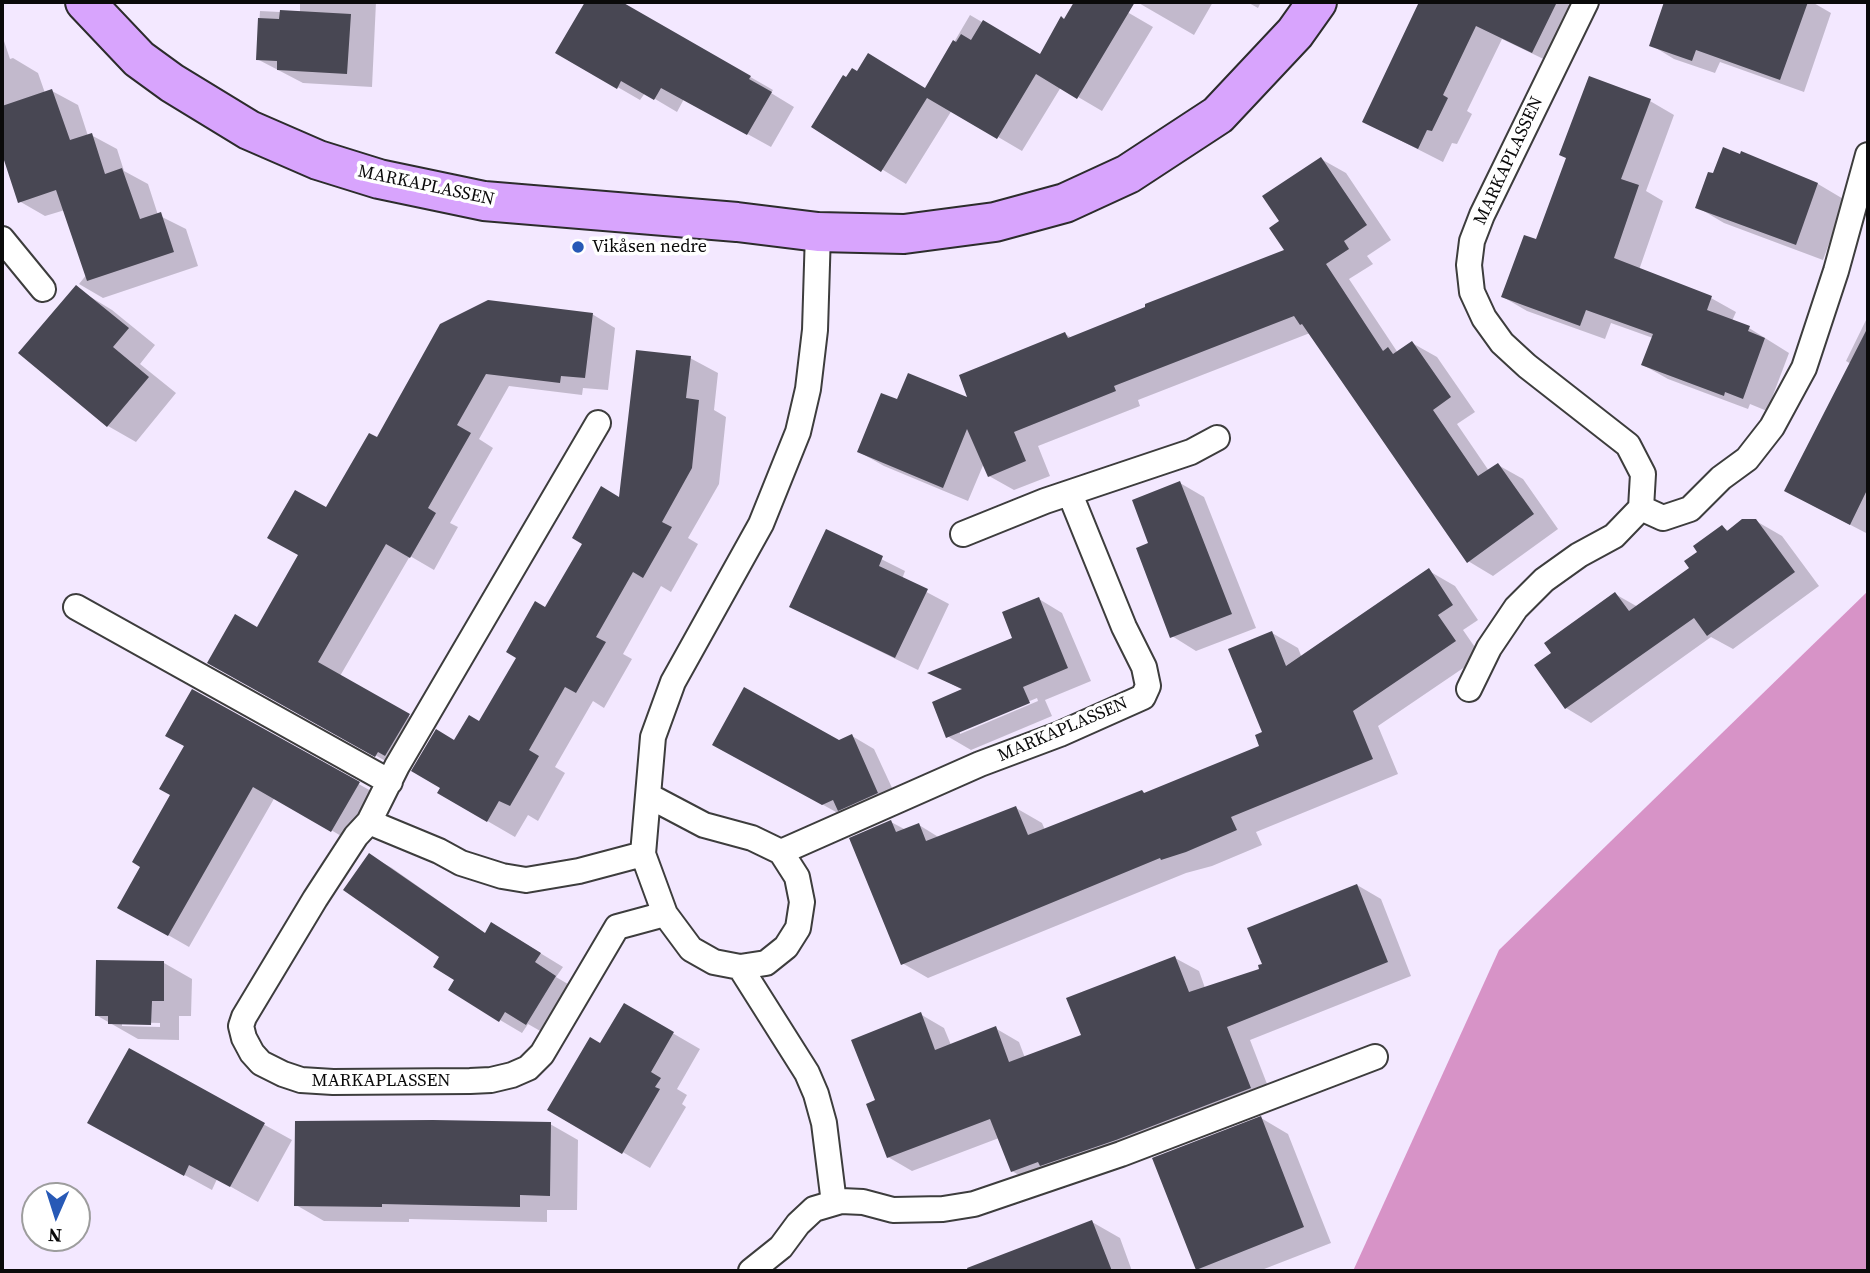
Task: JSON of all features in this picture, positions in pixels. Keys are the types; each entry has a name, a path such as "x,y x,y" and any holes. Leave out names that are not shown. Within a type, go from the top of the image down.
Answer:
{"street":[{"name":"MARKAPLASSEN","path":"85,2 139,59 172,83 249,130 330,164 379,179 484,201 737,222 818,232 904,234 995,222 1065,203 1128,174 1218,115 1295,33 1317,2"}],"lane":[{"name":"MARKAPLASSEN","path":"1586,2 1482,215 1472,241 1469,265 1472,292 1484,318 1502,342 1527,366 1628,445 1643,474 1641,508"},
{"path":"1469,689 1489,648 1516,608 1544,580 1579,555 1614,536 1641,508 1663,518 1690,509 1721,478 1747,460 1772,427 1804,368 1836,271 1868,155"},
{"path":"649,796 704,825 752,838 781,852 797,877 802,902 798,928 786,947 766,963 740,967 714,962 691,949 665,914 643,854 653,737 673,682 761,524 798,432 808,388 815,330 818,232"},
{"path":"2,239 43,289"},
{"name":"MARKAPLASSEN","path":"598,423 369,822 356,836 315,899 244,1017 244,1038 261,1063 301,1080 470,1081 512,1075 528,1068 542,1054 617,927 665,914"},
{"path":"962,534 1045,501 1191,452 1217,438"},
{"name":"MARKAPLASSEN","path":"781,852 981,764 1060,734 1143,697 1147,686 1144,667 1124,626 1070,494"},
{"path":"76,607 390,782"},
{"path":"369,822 461,863 502,876 526,880 579,872 643,854"},
{"path":"740,967 807,1073 816,1094 824,1123 834,1203"},
{"path":"751,1271 781,1247 798,1224 814,1209 841,1201 863,1202 893,1210 974,1204 1121,1154 1375,1057"}],"shaded area":[{"path":"1868,591 1868,1271 1353,1271 1499,950"}],"building":[{"path":"585,2 622,2 751,76 749,79 772,92 747,135 661,88 654,100 621,81 617,89 555,53"},
{"path":"1074,2 1135,2 1077,99 1036,74 997,139 927,98 881,172 811,127 843,75 846,77 852,68 857,71 868,53 925,88 953,40 956,42 961,34 971,40 983,20 1040,54 1061,16 1064,19"},
{"path":"1419,2 1557,2 1532,53 1476,26 1443,95 1448,98 1432,131 1427,130 1418,149 1362,122"},
{"path":"1664,2 1808,2 1780,80 1696,50 1692,61 1649,46"},
{"path":"280,10 351,14 347,74 277,70 277,61 256,60 258,18 279,19"},
{"path":"1589,76 1651,99 1621,179 1639,185 1614,258 1712,296 1707,310 1750,326 1748,331 1765,338 1743,399 1725,392 1724,396 1641,365 1653,334 1586,310 1580,326 1501,297 1524,235 1536,239 1566,158 1559,155"},
{"path":"52,89 70,140 92,133 105,174 122,168 140,219 161,212 174,252 87,281 56,190 18,203 2,154 2,106"},
{"path":"1723,147 1740,154 1741,151 1818,183 1796,245 1695,208 1708,172 1713,173"},
{"path":"1321,157 1367,225 1344,241 1349,249 1326,264 1383,351 1388,347 1393,354 1412,341 1451,397 1433,410 1478,476 1498,463 1534,514 1467,563 1294,316 1114,386 1116,391 1014,432 1026,461 988,477 967,429 943,488 857,452 881,393 897,399 908,373 967,397 959,375 1065,332 1068,338 1145,307 1145,304 1284,250 1269,228 1279,221 1262,196"},
{"path":"76,285 129,328 113,347 149,377 107,427 18,353"},
{"path":"488,300 593,313 585,378 561,376 560,383 486,374 457,425 471,433 428,508 436,513 410,558 386,544 318,662 410,714 385,756 378,752 375,757 207,663 235,614 257,627 298,555 267,538 295,490 326,507 369,433 377,437 440,324"},
{"path":"1868,327 1868,488 1850,525 1784,491"},
{"path":"636,350 691,356 686,398 699,400 692,468 662,522 672,527 643,578 633,572 596,637 606,642 576,693 565,687 529,750 539,756 510,806 499,801 487,822 437,793 440,788 411,771 436,729 454,740 469,715 479,721 516,658 506,652 535,601 545,607 582,544 572,538 601,486 619,497"},
{"path":"1180,481 1232,614 1170,638 1136,548 1148,543 1132,500"},
{"path":"1742,519 1756,519 1795,572 1707,636 1694,618 1565,709 1534,665 1551,653 1544,643 1615,592 1629,611 1689,568 1684,561 1697,552 1693,546 1722,525 1727,531"},
{"path":"826,529 883,556 879,566 928,589 895,658 789,607"},
{"path":"1429,568 1453,605 1438,615 1456,641 1353,711 1373,759 1231,817 1237,830 1186,852 1161,860 1160,858 901,965 849,838 891,820 896,832 919,823 926,841 1016,806 1028,835 1142,790 1144,793 1259,746 1255,735 1262,732 1228,649 1272,631 1286,666"},
{"path":"1039,597 1068,668 1023,687 1030,703 946,738 932,702 962,689 927,673 1012,638 1002,612"},
{"path":"744,687 839,740 852,734 878,793 838,811 833,800 822,805 712,745"},
{"path":"192,689 360,782 331,832 253,787 168,936 117,908 140,867 132,862 170,795 159,789 184,746 165,736"},
{"path":"369,853 485,933 491,922 541,953 535,962 556,976 526,1025 505,1012 499,1022 448,990 454,980 433,967 439,957 343,890"},
{"path":"1357,884 1388,962 1227,1027 1251,1088 1116,1140 1040,1166 1038,1162 1011,1172 990,1119 887,1158 866,1104 875,1100 851,1040 921,1012 935,1050 996,1026 1009,1062 1081,1035 1066,998 1175,956 1189,992 1259,969 1258,965 1262,964 1247,928"},
{"path":"96,960 164,961 164,1001 152,1001 151,1025 108,1024 108,1016 95,1016"},
{"path":"624,1003 674,1032 651,1072 661,1078 655,1087 660,1089 622,1154 547,1110 590,1037 600,1043"},
{"path":"129,1048 265,1123 230,1187 189,1165 184,1176 87,1123"},
{"path":"1261,1116 1304,1227 1196,1270 1152,1158"},
{"path":"295,1121 551,1122 550,1196 520,1195 520,1207 382,1204 382,1207 294,1206"},
{"path":"1092,1220 1112,1271 968,1271 967,1268"}],"place":[{"name":"Vikåsen nedre","path":"578,247"}]}
